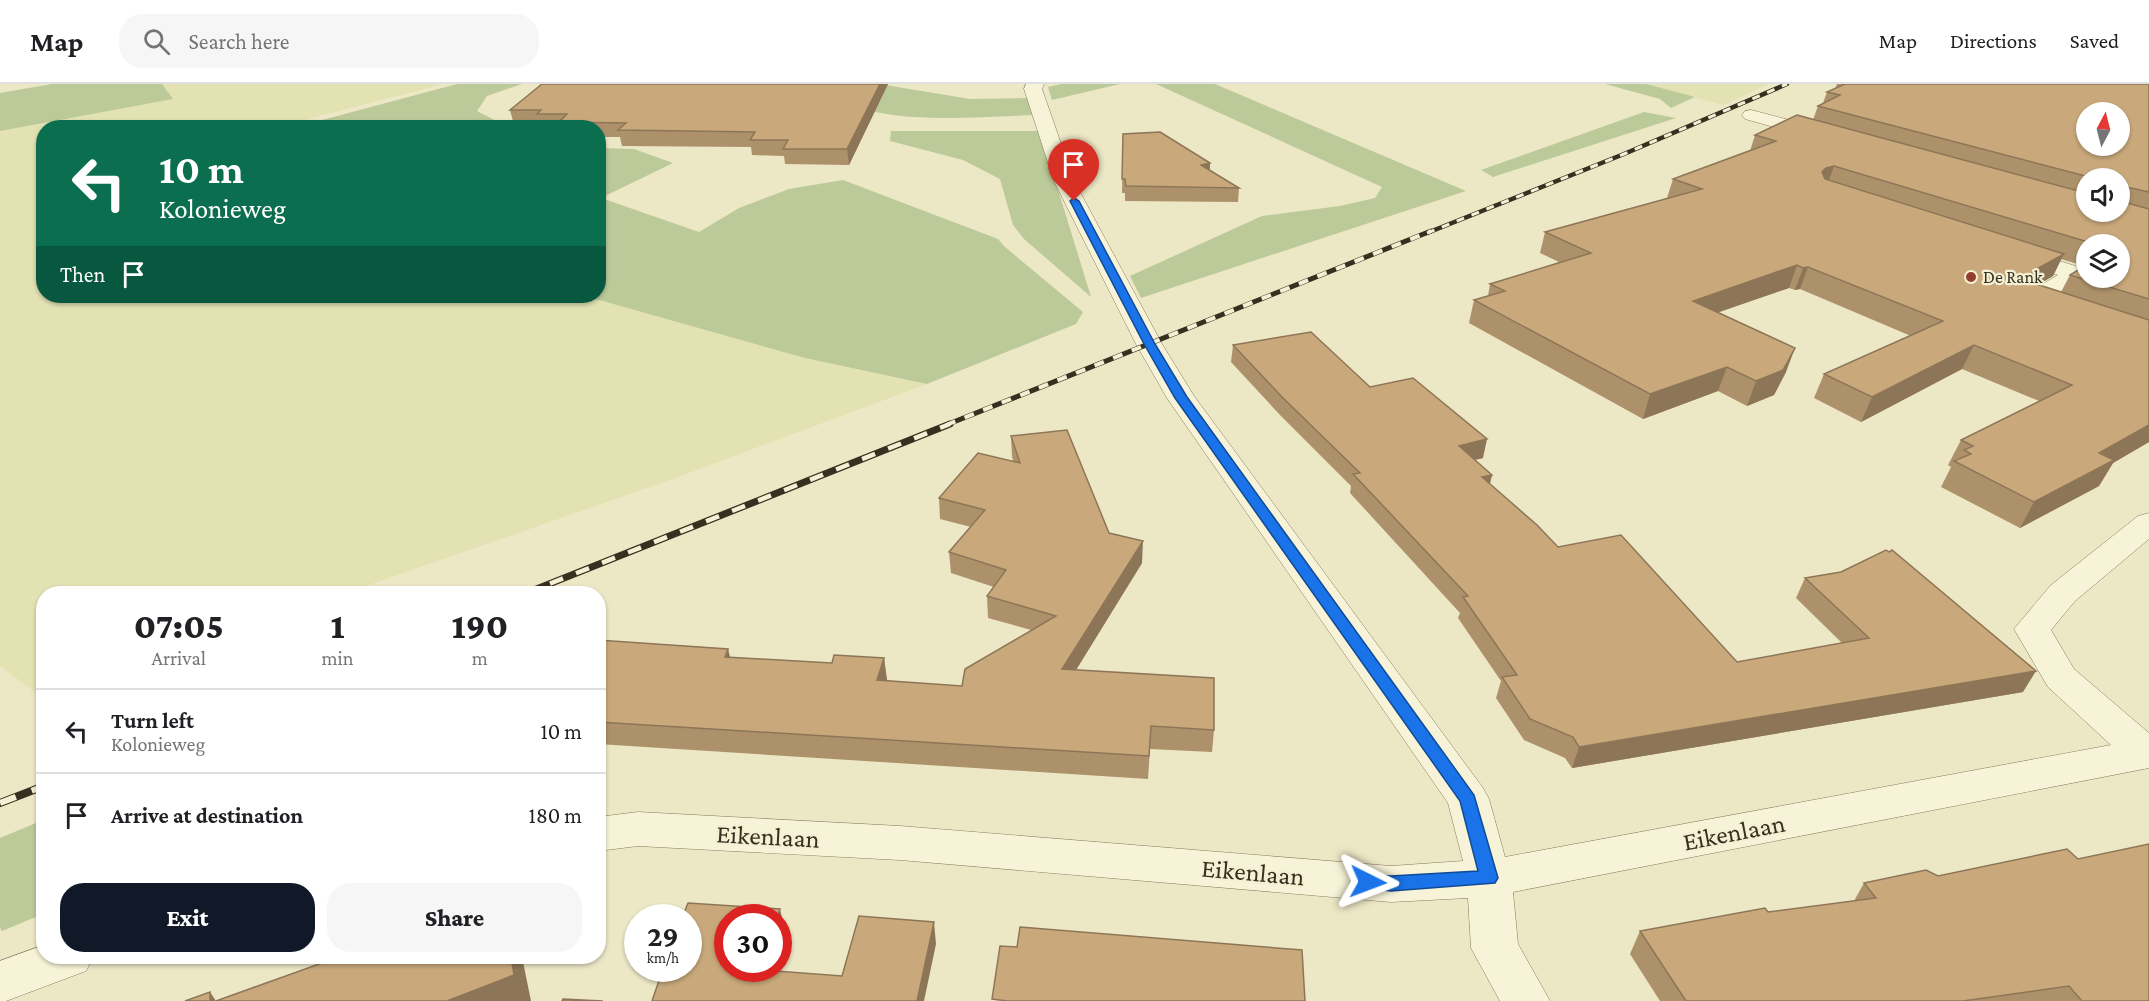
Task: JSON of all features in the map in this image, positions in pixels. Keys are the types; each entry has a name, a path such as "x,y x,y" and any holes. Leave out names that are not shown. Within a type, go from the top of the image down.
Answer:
{"street":[{"path":"1035,84 1033,89 1064,181 1153,350 1181,398 1468,800 1489,878 1495,948 1526,1001"},
{"path":"1751,115 1840,140"},
{"path":"1997,248 2077,273 2033,300 2075,313"},
{"path":"2147,753 2061,678 2032,629 2063,593 2149,522"},
{"name":"Eikenlaan","path":"606,833 638,829 900,843 1391,884 1489,878 2147,753"},
{"path":"0,982 50,964"}],"green space":[{"path":"52,84 162,84 173,99 59,120 36,120 36,124 0,131 0,93"},
{"path":"162,84 443,84 304,120 59,120 172,99"},
{"path":"457,84 522,84 487,96 477,111 494,120 322,120"},
{"path":"879,84 970,99 1030,98 1035,115 926,118 861,109"},
{"path":"1061,84 1120,84 1052,100 1048,87"},
{"path":"1156,84 1215,84 1466,191 1141,298 1130,276 1262,216 1340,206 1375,198 1382,187"},
{"path":"1605,84 1646,84 1695,97 1671,108 1660,99"},
{"path":"1646,84 1768,84 1723,105"},
{"path":"1644,112 1676,118 1493,177 1481,170"},
{"path":"36,124 36,303 606,302 805,358 927,384 667,481 366,586 36,586 36,693 0,666 0,131"},
{"path":"891,131 1040,131 1091,297 1024,239 1013,225 1000,179 963,160 890,141"},
{"path":"606,148 634,149 673,163 606,196"},
{"path":"843,180 998,239 1083,312 1076,324 927,384 805,358 606,302 606,200 699,232 739,208 789,189"},
{"path":"36,823 36,917 2,931 0,928 0,838"}],"building":[{"path":"542,84 880,84 847,149 783,149 788,140 750,140 755,132 618,130 626,123 606,123 606,120 561,120 567,114 537,114 541,110 510,110"},
{"path":"1845,84 2149,84 2149,192 2130,188 2130,168 2076,168 2076,174 1818,106 1840,95 1827,92"},
{"path":"1797,115 2076,190 2076,222 2130,222 2130,204 2149,209 2149,299 2113,288 2130,288 2130,234 2076,234 2076,238 1834,166 1822,172 1825,179 2064,254 2033,271 2030,279 2033,283 2149,320 2149,425 2099,453 2114,460 2034,502 1954,461 1971,454 1964,450 1973,446 1961,440 2072,385 1974,345 1872,397 1824,374 1943,321 1808,267 1803,268 1797,265 1693,301 1795,348 1783,370 1756,381 1727,367 1650,394 1474,300 1505,291 1490,284 1591,253 1545,232 1702,189 1673,179 1776,141 1755,135"},
{"path":"1160,132 1210,163 1201,165 1239,188 1126,186 1125,179 1122,179 1123,134"},
{"path":"1311,332 1370,387 1413,378 1487,439 1459,446 1492,475 1482,477 1537,525 1558,547 1621,535 1737,662 1869,638 1805,578 1841,572 1886,550 1889,552 1892,550 2036,671 1579,747 1573,737 1530,719 1502,677 1517,675 1463,597 1468,596 1353,474 1360,473 1282,397 1233,345"},
{"path":"1067,430 1109,533 1143,541 1062,669 1214,678 1214,730 1151,726 1149,756 606,722 606,641 728,649 725,657 832,663 834,655 884,658 877,680 962,686 965,669 1056,616 987,596 1006,570 949,552 985,510 939,498 978,453 1020,463 1011,436"},
{"path":"2149,844 2149,1001 2082,1001 2069,986 1963,1001 1686,1001 1640,931 1765,908 1768,912 1876,898 1864,883 1926,870 1938,876 2067,849 2078,859"},
{"path":"688,903 714,905 714,982 792,982 792,972 842,976 859,916 934,922 917,1001 652,1001 659,982 702,982 702,904"},
{"path":"1020,927 1302,950 1305,1001 1007,1001 992,999 1000,946 1017,947"},
{"path":"319,964 512,964 514,975 447,1001 216,1001"},
{"path":"210,992 210,1001 185,1001"},
{"path":"563,999 603,1001 562,1001"}],"railway":[{"path":"1427,233 1624,154 1787,84"},
{"path":"946,425 1431,231"},
{"path":"544,586 950,424"},
{"path":"0,803 36,789"}],"place":[{"name":"De Rank","path":"1971,277"}],"route":[{"path":"1074,201 1149,344 1181,398 1468,800 1489,878 1391,884 1368,882"}]}
